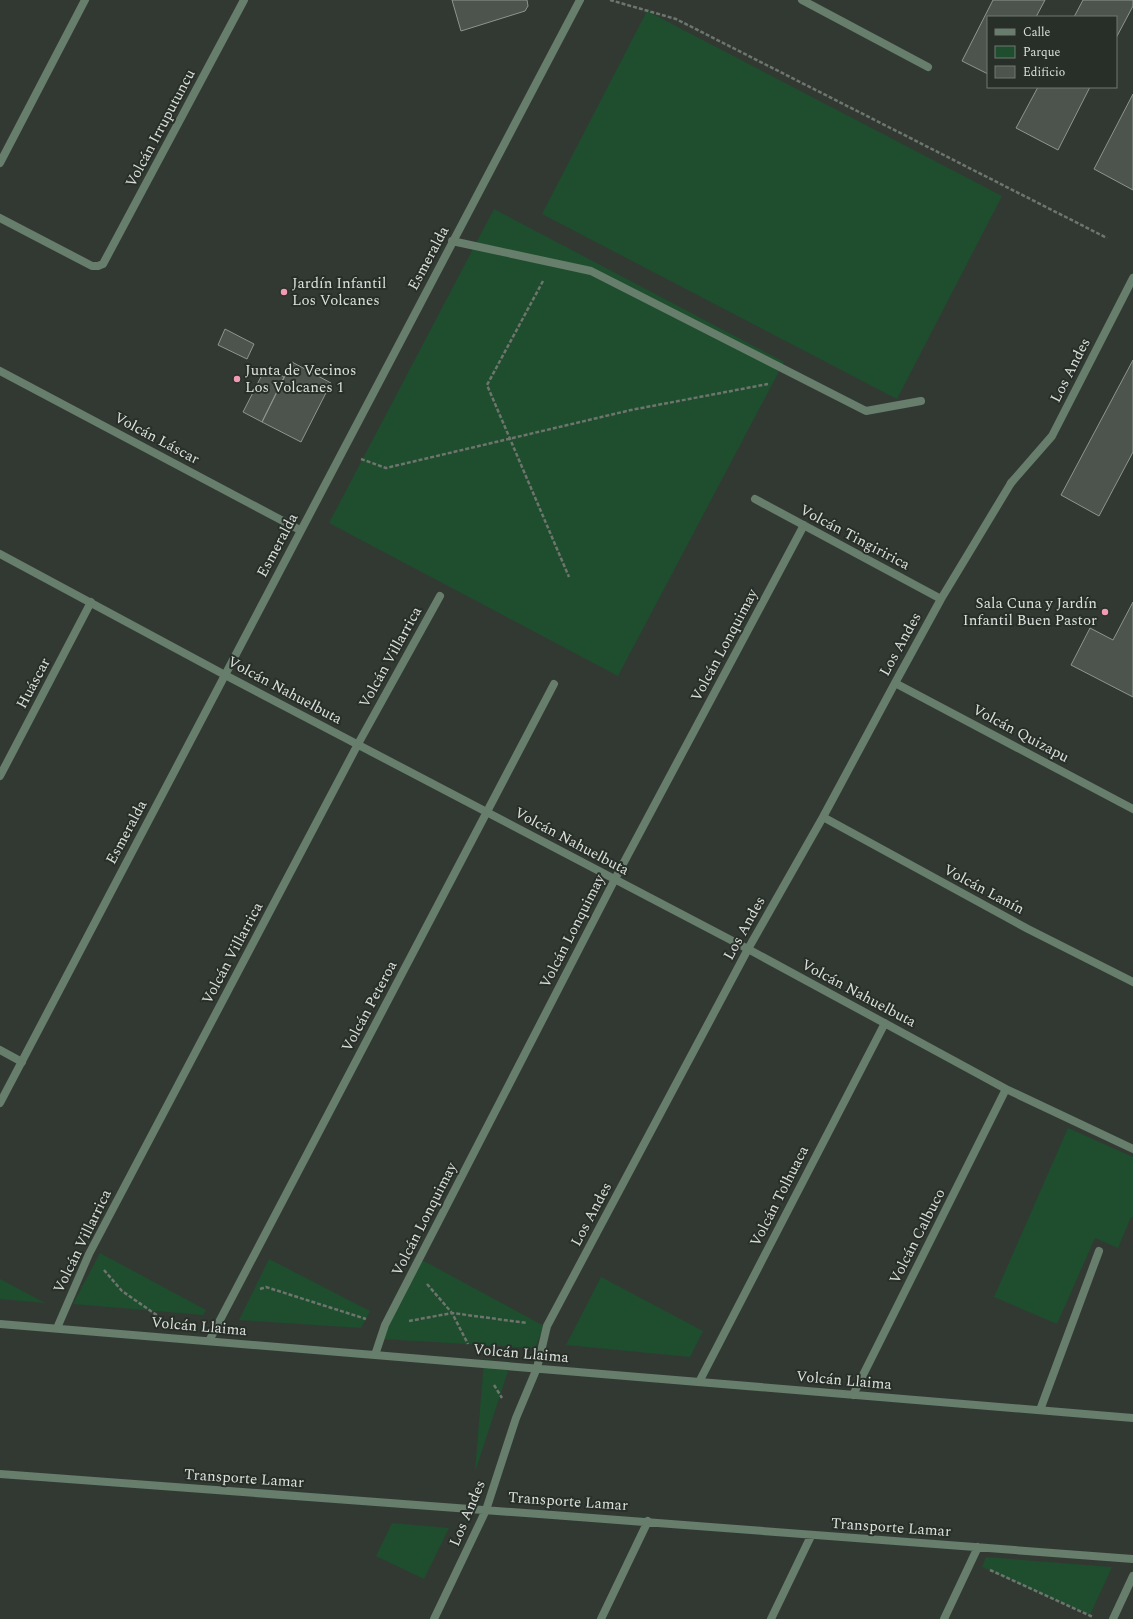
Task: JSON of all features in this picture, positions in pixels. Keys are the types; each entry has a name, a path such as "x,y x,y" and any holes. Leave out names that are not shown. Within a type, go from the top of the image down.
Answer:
{"street":[{"path":"0,163 86,0"},
{"name":"Volcán Irruputuncu","path":"0,218 92,266 98,266 106,259 244,0"},
{"name":"Esmeralda","path":"0,1103 580,0"},
{"path":"802,0 928,67"},
{"path":"452,241 591,271 866,411 921,400"},
{"name":"Los Andes","path":"434,1619 486,1510 516,1418 537,1368 547,1326 748,949 823,817 941,599 1000,500 1012,483 1052,436 1130,292 1133,278"},
{"name":"Volcán Láscar","path":"0,371 300,530"},
{"name":"Volcán Tingiririca","path":"755,500 941,599"},
{"name":"Volcán Lonquimay","path":"375,1355 385,1325 615,879 804,525"},
{"name":"Volcán Nahuelbuta","path":"0,554 748,949 1006,1089 1133,1150"},
{"name":"Volcán Villarrica","path":"57,1328 89,1254 358,744 440,596"},
{"name":"Huáscar","path":"0,776 91,602"},
{"name":"Volcán Quizapu","path":"895,683 1133,809"},
{"name":"Volcán Peteroa","path":"209,1341 554,684"},
{"name":"Volcán Lanín","path":"823,817 1021,925 1133,982"},
{"name":"Volcán Tolhuaca","path":"699,1382 884,1023"},
{"path":"0,1050 22,1062"},
{"name":"Volcán Calbuco","path":"853,1395 1006,1089"},
{"path":"1040,1410 1099,1251"},
{"name":"Volcán Llaima","path":"0,1324 1133,1418"},
{"name":"Transporte Lamar","path":"0,1474 648,1521 811,1536 1133,1559"},
{"path":"602,1619 648,1521"},
{"path":"771,1619 811,1536"},
{"path":"944,1619 978,1547"},
{"path":"1113,1619 1133,1576"}],"path":[{"path":"610,0 676,19 1108,238"},
{"path":"553,263 487,385 569,577"},
{"path":"341,452 386,468 631,410 802,378"},
{"path":"89,1254 122,1291 158,1317"},
{"path":"971,1561 1097,1619"}],"green space":[{"path":"647,11 1002,196 897,399 542,214"},
{"path":"494,209 784,362 618,676 329,523"},
{"path":"1068,1128 1133,1157 1133,1217 1131,1217 1118,1248 1095,1238 1057,1324 994,1297"},
{"path":"100,1253 206,1310 203,1315 73,1304"},
{"path":"269,1259 370,1311 361,1328 239,1320"},
{"path":"422,1260 544,1326 535,1348 381,1339"},
{"path":"601,1277 703,1331 690,1357 566,1345"},
{"path":"0,1279 45,1303 0,1299"},
{"path":"484,1360 511,1362 475,1472"},
{"path":"392,1523 449,1528 424,1579 376,1556"},
{"path":"986,1557 1112,1567 1090,1615 982,1567"}],"building":[{"path":"452,0 527,0 528,6 525,11 461,31"},
{"path":"993,0 1045,0 1037,16 987,16 987,74 962,61"},
{"path":"1083,0 1133,0 1133,6 1117,36 1117,16 1075,16"},
{"path":"1037,88 1089,88 1058,150 1016,128"},
{"path":"1133,94 1133,190 1094,169"},
{"path":"225,329 254,344 247,359 218,345"},
{"path":"1133,360 1133,452 1099,516 1061,495"},
{"path":"292,362 331,383 301,442 262,422"},
{"path":"266,367 284,377 262,422 243,412"},
{"path":"1133,602 1133,697 1071,665 1090,628 1113,640"}],"place":[{"name":"Jardín Infantil Los Volcanes","path":"284,292"},
{"name":"Junta de Vecinos Los Volcanes 1","path":"237,379"},
{"name":"Sala Cuna y Jardín Infantil Buen Pastor","path":"1105,612"}]}
